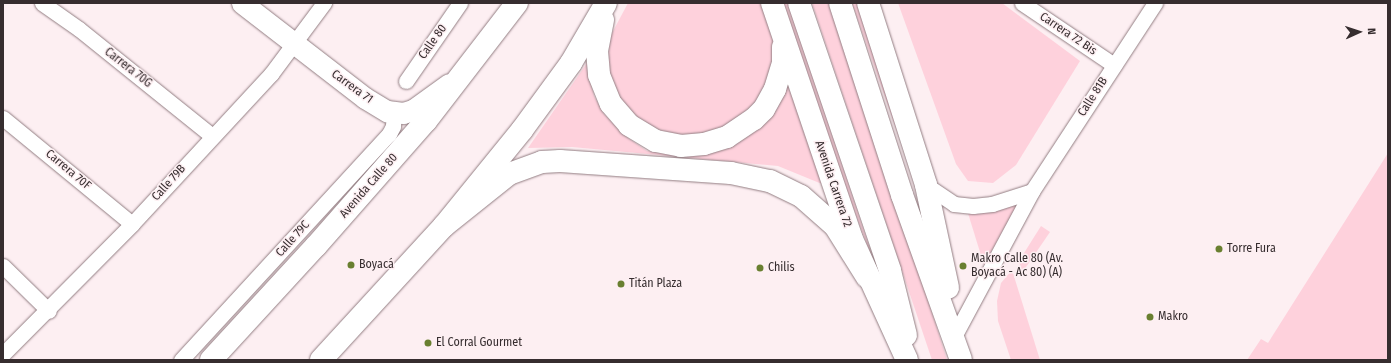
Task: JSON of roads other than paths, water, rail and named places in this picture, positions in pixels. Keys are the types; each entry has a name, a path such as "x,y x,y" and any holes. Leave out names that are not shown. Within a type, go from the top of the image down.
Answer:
{"highway":[{"name":"Avenida Calle 80","path":"211,360 321,240 426,121 468,69 517,3"},
{"path":"608,3 597,51 599,75 611,104 629,125 656,141 681,146 704,144 727,137 750,123 764,109 780,77 783,63 782,36"},
{"path":"321,360 444,226 550,94 608,3"},
{"name":"Avenida Carrera 72","path":"772,3 838,201 867,277 907,360"},
{"path":"799,3 890,271 912,360"},
{"path":"840,3 902,195 962,360"},
{"path":"868,3 926,185 962,360"},
{"path":"444,226 509,174 542,162 560,161 742,175 786,188 821,213 851,249 867,277"}],"street":[{"name":"Carrera 70G","path":"42,3 85,33 212,136"},
{"name":"Carrera 71","path":"242,3 365,98 394,112"},
{"name":"Calle 79B","path":"3,354 49,311 271,74 296,45 324,3"},
{"name":"Calle 80","path":"406,81 460,3"},
{"name":"Carrera 72 Bis","path":"1022,3 1114,65"},
{"name":"Calle 81B","path":"957,331 1032,191 1155,3"},
{"path":"394,112 413,110 468,69"},
{"name":"Calle 79C","path":"181,360 389,134 393,126 394,112"},
{"name":"Carrera 70F","path":"3,118 132,224"},
{"path":"926,185 954,204 973,206 992,204 1032,191"},
{"path":"3,266 49,311"}],"place":[{"name":"Torre Fura","path":"1219,249"},
{"name":"Boyacá","path":"351,265"},
{"name":"Makro Calle 80 (Av. Boyacá - Ac 80) (A)","path":"963,266"},
{"name":"Chilis","path":"760,268"},
{"name":"Titán Plaza","path":"621,284"},
{"name":"Makro","path":"1150,317"},
{"name":"El Corral Gourmet","path":"428,343"}]}
